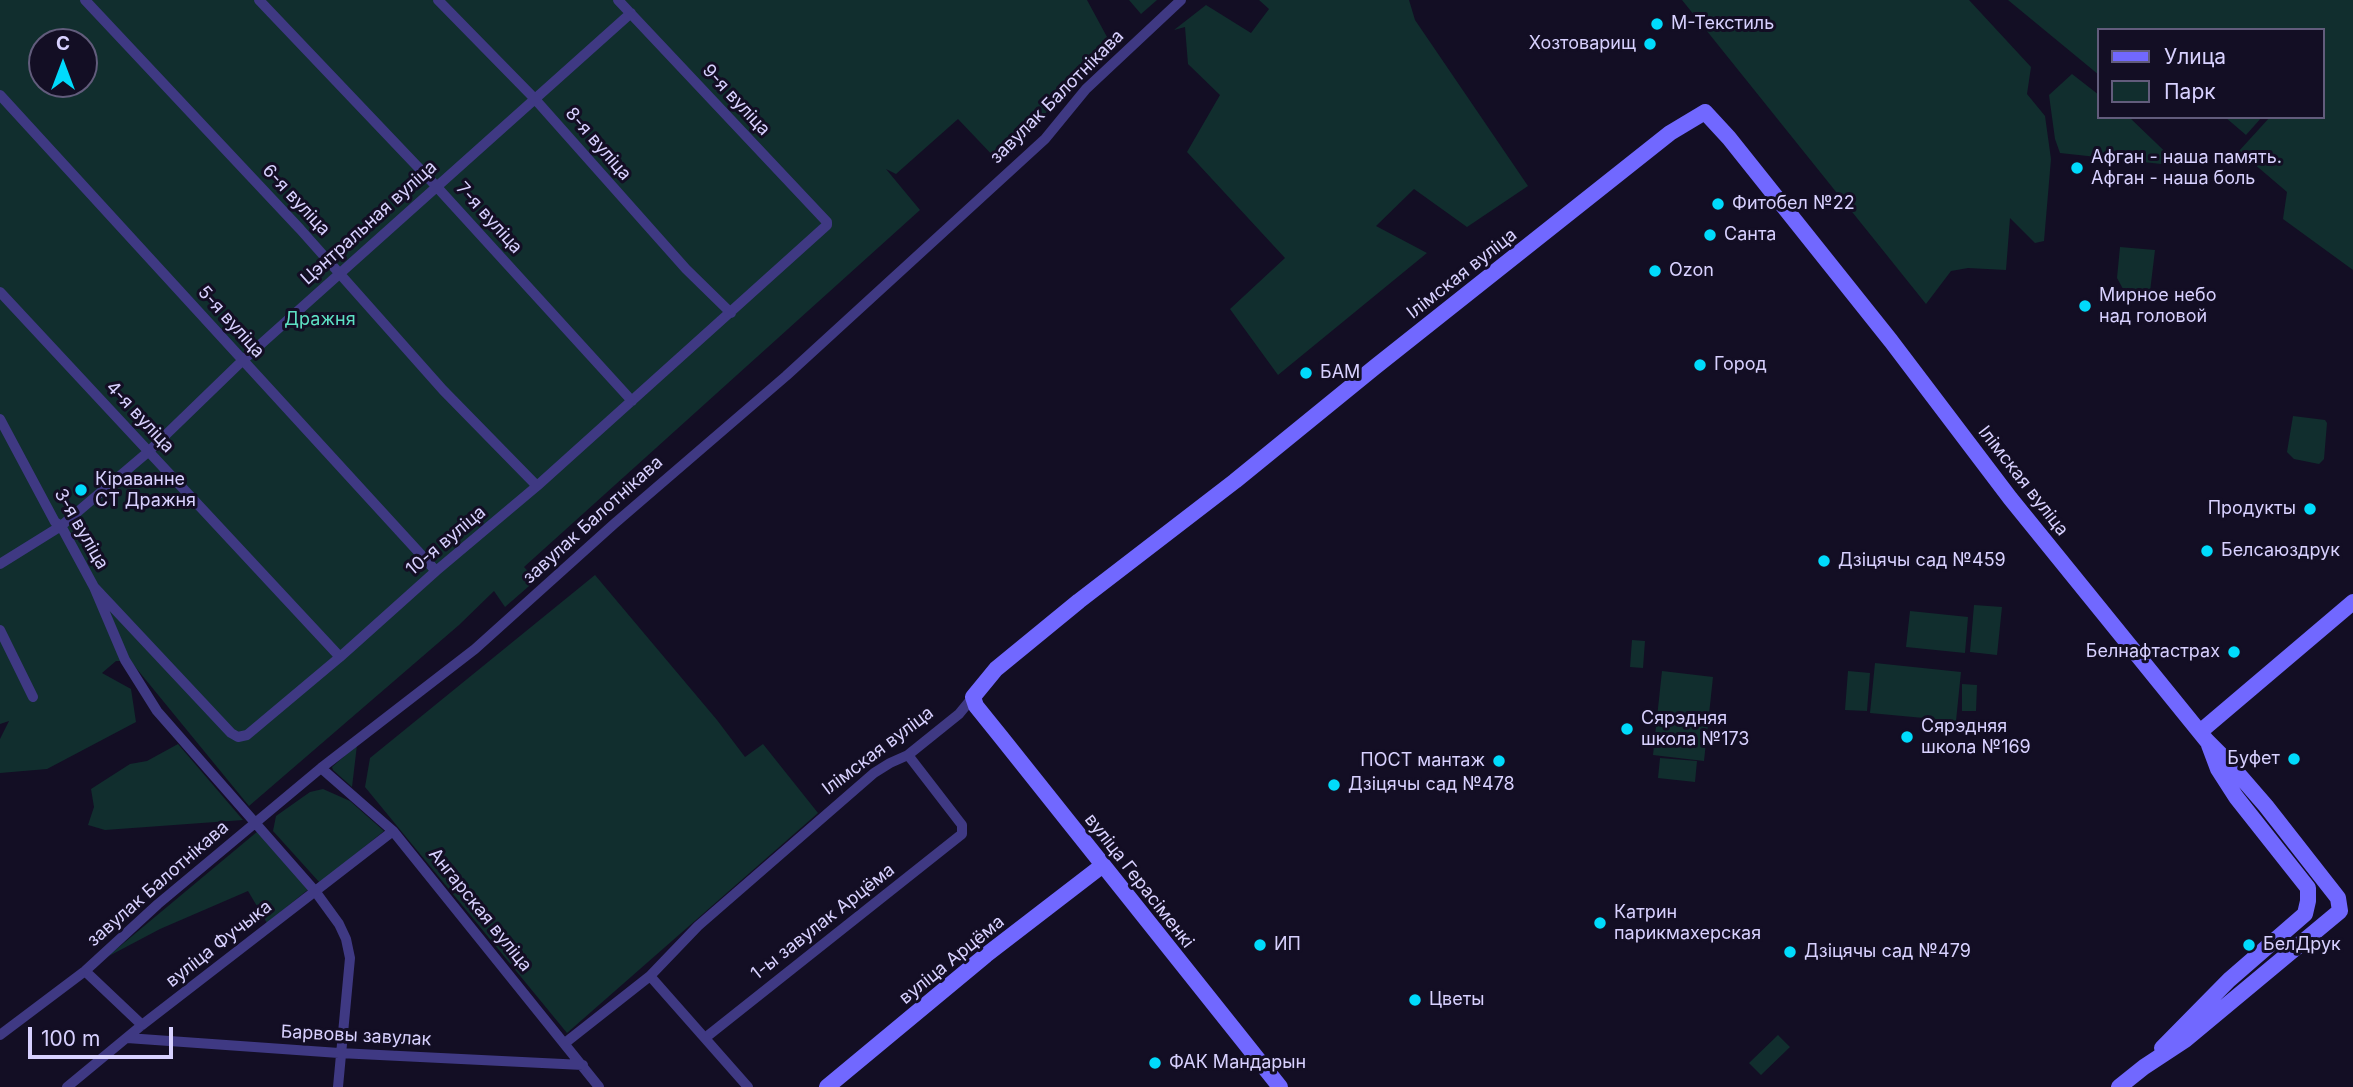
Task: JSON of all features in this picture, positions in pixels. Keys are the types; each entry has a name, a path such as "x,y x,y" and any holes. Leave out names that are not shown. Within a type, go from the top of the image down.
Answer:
{"street":[{"name":"6-я вуліца","path":"85,0 340,274 443,390 537,486"},
{"name":"7-я вуліца","path":"259,0 436,187 632,401"},
{"name":"8-я вуліца","path":"438,0 534,98 669,249 731,313"},
{"name":"9-я вуліца","path":"618,0 827,225"},
{"name":"завулак Балотнікава","path":"0,1035 85,971 158,904 321,768 475,649 614,524 786,376 1045,138 1086,89 1181,0"},
{"name":"Цэнтральная вуліца","path":"0,564 61,526 148,452 242,361 631,13"},
{"name":"5-я вуліца","path":"0,95 436,571"},
{"name":"Ілімская вуліца","path":"565,1043 650,976 698,926 874,774 908,755 958,714 996,669 1079,601 1236,481 1670,133 1705,112 1729,138 1891,341 2003,489 2204,736 2266,806 2338,898 2340,911 2316,930"},
{"name":"10-я вуліца","path":"94,587 231,733 238,737 247,735 537,486 827,225"},
{"name":"4-я вуліца","path":"0,292 340,657"},
{"name":"3-я вуліца","path":"0,419 55,522 61,526 94,587 125,660 157,711 315,891 339,923 350,958 339,1053 338,1087"},
{"path":"2305,914 2308,888 2252,818 2218,769 2204,736 2353,602"},
{"path":"0,630 33,697"},
{"name":"вуліца Герасіменкі","path":"973,697 976,705 1280,1087"},
{"name":"1-ы завулак Арцёма","path":"705,1038 962,834 962,825 908,755"},
{"name":"Ангарская вуліца","path":"321,768 393,831 599,1087"},
{"path":"2252,818 2266,806"},
{"name":"вуліца Фучыка","path":"67,1087 142,1025 393,831"},
{"name":"вуліца Арцёма","path":"827,1087 986,955 1103,865"},
{"path":"2119,1087 2239,997 2316,930 2320,916 2314,912 2305,914 2229,980 2144,1068"},
{"path":"85,971 142,1025"},
{"path":"650,976 748,1087"},
{"path":"2229,980 2226,992 2229,996 2239,997"},
{"name":"Барвовы завулак","path":"127,1038 339,1053 583,1065"}],"green space":[{"name":"Дражня","path":"0,0 1087,0 1113,48 997,160 958,119 896,174 886,169 920,210 524,567 536,580 505,607 494,591 459,625 249,806 132,663 116,661 102,673 131,689 136,722 47,769 0,773 0,739 9,721 0,724"},
{"path":"1129,0 1157,0 1141,14"},
{"path":"1259,0 1409,0 1415,20 1528,186 1467,227 1414,189 1376,226 1427,253 1278,375 1230,309 1285,258 1187,152 1220,95 1188,64 1185,27 1174,30 1206,5 1251,33 1269,9"},
{"path":"1682,0 1969,0 2031,67 2027,94 2045,116 2051,159 2044,241 2035,243 2010,218 2006,270 1968,268 1951,271 1926,304"},
{"path":"2008,0 2353,0 2353,270 2283,219 2287,192 2239,151 2268,119 2325,119 2325,28 2098,28 2098,74"},
{"path":"2072,74 2098,94 2098,119 2131,119 2180,166 2060,153 2055,139 2049,95"},
{"path":"2227,119 2260,119 2246,135"},
{"path":"2120,247 2155,250 2149,300 2128,298 2117,278"},
{"path":"2293,416 2325,420 2327,423 2324,459 2319,464 2294,459 2287,452"},
{"path":"595,575 745,757 763,744 818,813 567,1033 365,787 370,758"},
{"path":"1974,605 2002,607 1997,655 1970,652"},
{"path":"1910,611 1968,617 1965,653 1906,647"},
{"path":"1632,640 1645,641 1643,668 1630,667"},
{"path":"1875,663 1961,672 1956,721 1870,713"},
{"path":"1662,671 1713,677 1704,761 1653,755"},
{"path":"1848,671 1870,673 1867,711 1845,710"},
{"path":"1962,684 1977,685 1976,711 1962,711"},
{"path":"178,744 243,820 105,830 88,825 94,807 91,789 130,764 147,761"},
{"path":"357,745 352,787 332,767"},
{"path":"1660,758 1697,761 1695,782 1658,778"},
{"path":"323,789 350,801 384,831 320,883 273,831 276,816 310,792"},
{"path":"258,831 310,888 267,923 248,891 160,929 107,957"},
{"path":"1778,1035 1790,1047 1761,1075 1749,1063"}],"place":[{"name":"М-Текстиль","path":"1657,24"},
{"name":"Хозтоварищ","path":"1650,44"},
{"name":"Афган - наша память. Афган - наша боль","path":"2077,168"},
{"name":"Фитобел №22","path":"1718,204"},
{"name":"Санта","path":"1710,235"},
{"name":"Ozon","path":"1655,271"},
{"name":"Мирное небо над головой","path":"2085,306"},
{"name":"Город","path":"1700,365"},
{"name":"БАМ","path":"1306,373"},
{"name":"Кіраванне СТ Дражня","path":"81,490"},
{"name":"Продукты","path":"2310,509"},
{"name":"Белсаюздрук","path":"2207,551"},
{"name":"Дзіцячы сад №459","path":"1824,561"},
{"name":"Белнафтастрах","path":"2234,652"},
{"name":"Сярэдняя школа №173","path":"1627,729"},
{"name":"Сярэдняя школа №169","path":"1907,737"},
{"name":"Буфет","path":"2294,759"},
{"name":"ПОСТ мантаж","path":"1499,761"},
{"name":"Дзіцячы сад №478","path":"1334,785"},
{"name":"Катрин парикмахерская","path":"1600,923"},
{"name":"ИП","path":"1260,945"},
{"name":"БелДрук","path":"2249,945"},
{"name":"Дзіцячы сад №479","path":"1790,952"},
{"name":"Цветы","path":"1415,1000"},
{"name":"ФАК Мандарын","path":"1155,1063"}]}
